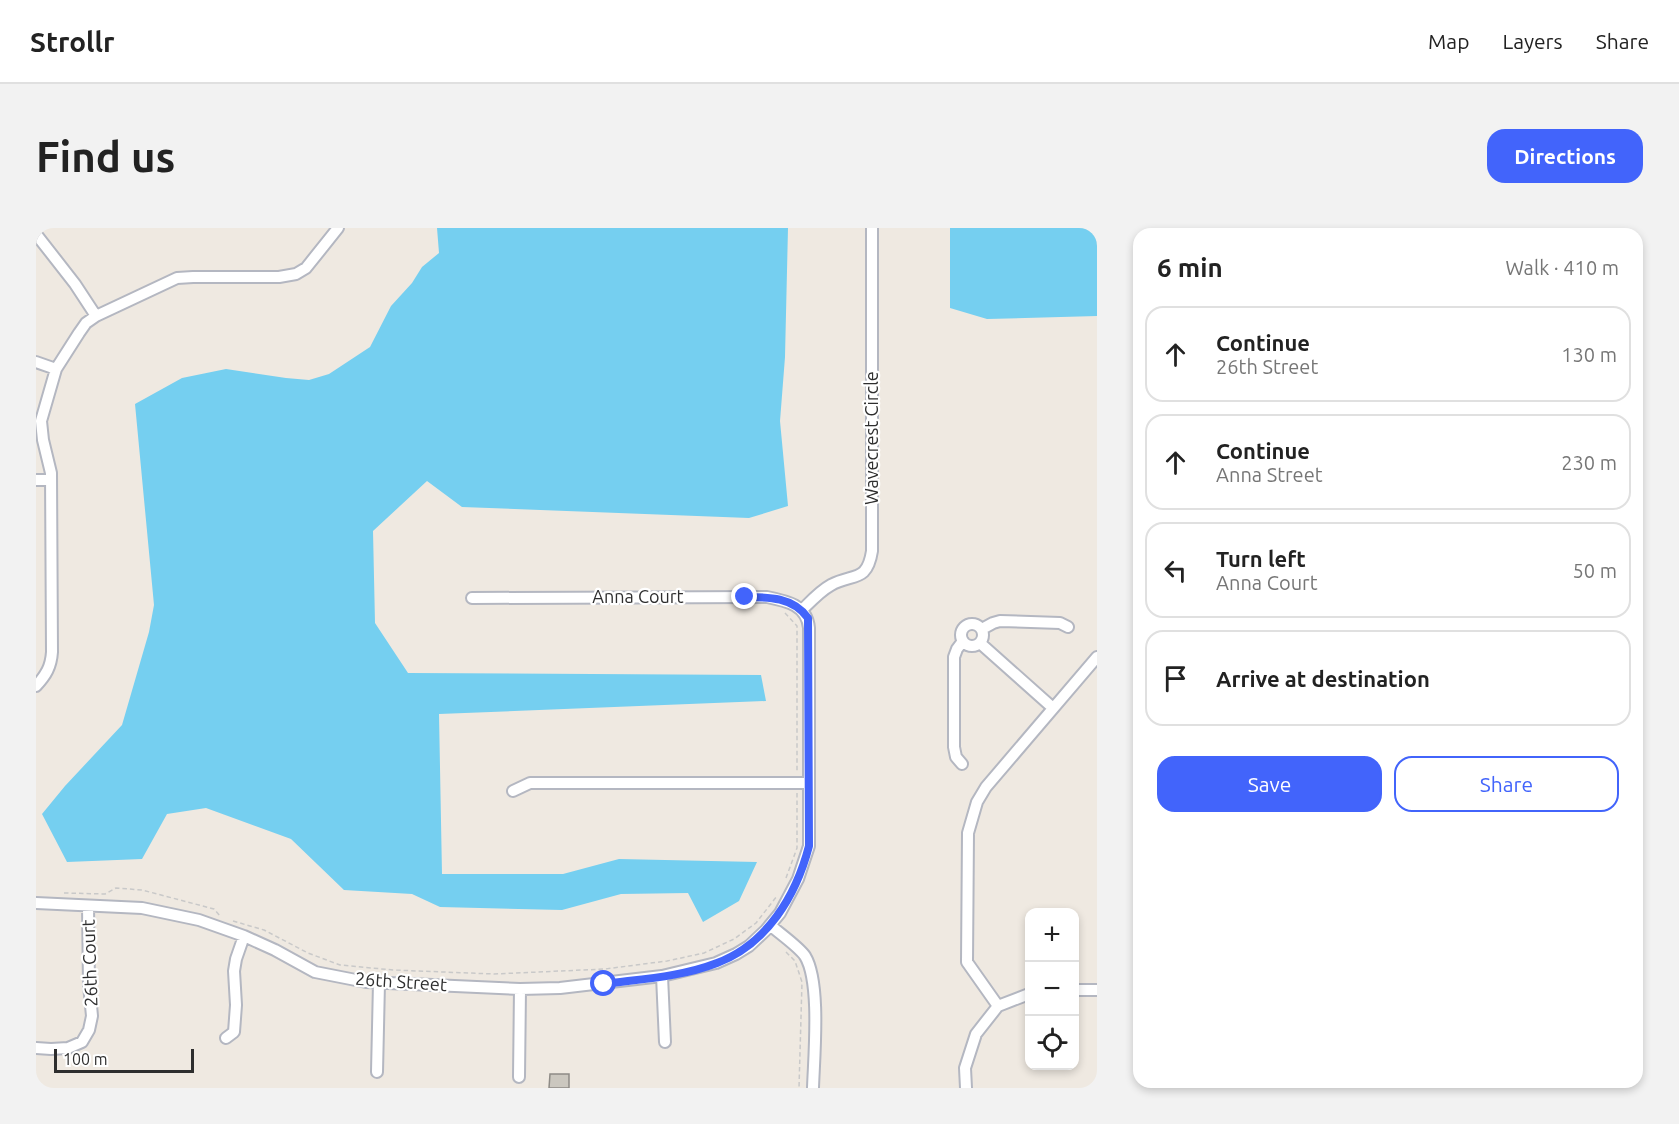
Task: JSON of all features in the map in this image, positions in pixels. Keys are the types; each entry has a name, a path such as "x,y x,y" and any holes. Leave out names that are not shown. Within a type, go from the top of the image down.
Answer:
{"street":[{"path":"36,686 50,668 52,652 51,480 50,466 41,431 40,410 56,369 79,333 96,315 177,278 279,277 296,274 306,268 338,228"},
{"name":"Wavecrest Circle","path":"797,607 834,583 860,575 867,569 871,560 872,228"},
{"path":"36,234 96,315"},
{"path":"36,362 56,369"},
{"path":"36,480 51,480"},
{"name":"Anna Court","path":"472,598 767,597 781,599 797,607"},
{"name":"26th Street","path":"36,903 142,908 199,920 244,936 315,972 366,982 520,989 560,988 662,976 716,963 749,946 767,929 790,897 805,863 809,846 809,628 808,618 797,607"},
{"path":"982,629 1000,621 1060,622 1068,627"},
{"path":"962,764 956,757 954,747 954,657 963,641 962,631 966,625 976,624 982,629 983,636 980,643 973,646 963,641"},
{"path":"980,643 1053,708"},
{"path":"998,1006 968,962 968,833 977,802 986,787 1097,657"},
{"path":"513,791 530,783 809,783"},
{"name":"26th Court","path":"36,1048 68,1048 82,1042 89,1030 92,1016 89,985 88,906"},
{"path":"767,929 804,954 812,972 815,990 813,1088"},
{"path":"226,1038 234,1032 236,1005 234,971 244,936"},
{"path":"662,976 665,1042"},
{"path":"377,1072 379,982"},
{"path":"519,1077 520,989"},
{"path":"1079,990 1097,990"},
{"path":"966,1088 965,1068 976,1034 998,1006 1025,996"}],"path":[{"path":"786,879 797,848 797,626 785,613 797,607"},
{"path":"59,893 105,894 116,888 142,890 214,909 220,917"},
{"path":"231,920 264,930 308,953 340,965 393,970 494,974 605,969 668,961 704,953 734,939 756,923 782,889"},
{"path":"756,923 767,929"},
{"path":"785,951 795,961 802,982 799,1088"}],"water":[{"path":"437,228 788,228 785,357 780,421 788,506 749,518 462,507 427,481 373,531 375,623 408,673 761,675 766,701 439,714 442,874 563,874 619,859 757,862 739,901 703,922 688,893 621,894 562,910 440,907 412,894 344,890 291,839 206,808 167,814 142,859 67,862 42,814 122,725 149,632 154,605 135,404 182,378 226,369 309,380 329,374 370,347 391,306 412,283 422,267 439,253"},
{"path":"950,228 1097,228 1097,316 987,319 950,308"}],"building":[{"path":"550,1074 569,1074 569,1088 549,1088"}],"route":[{"path":"604,984 678,973 716,963 736,954 749,946 780,913 805,863 809,846 808,618 802,610 781,599 745,597"}]}
